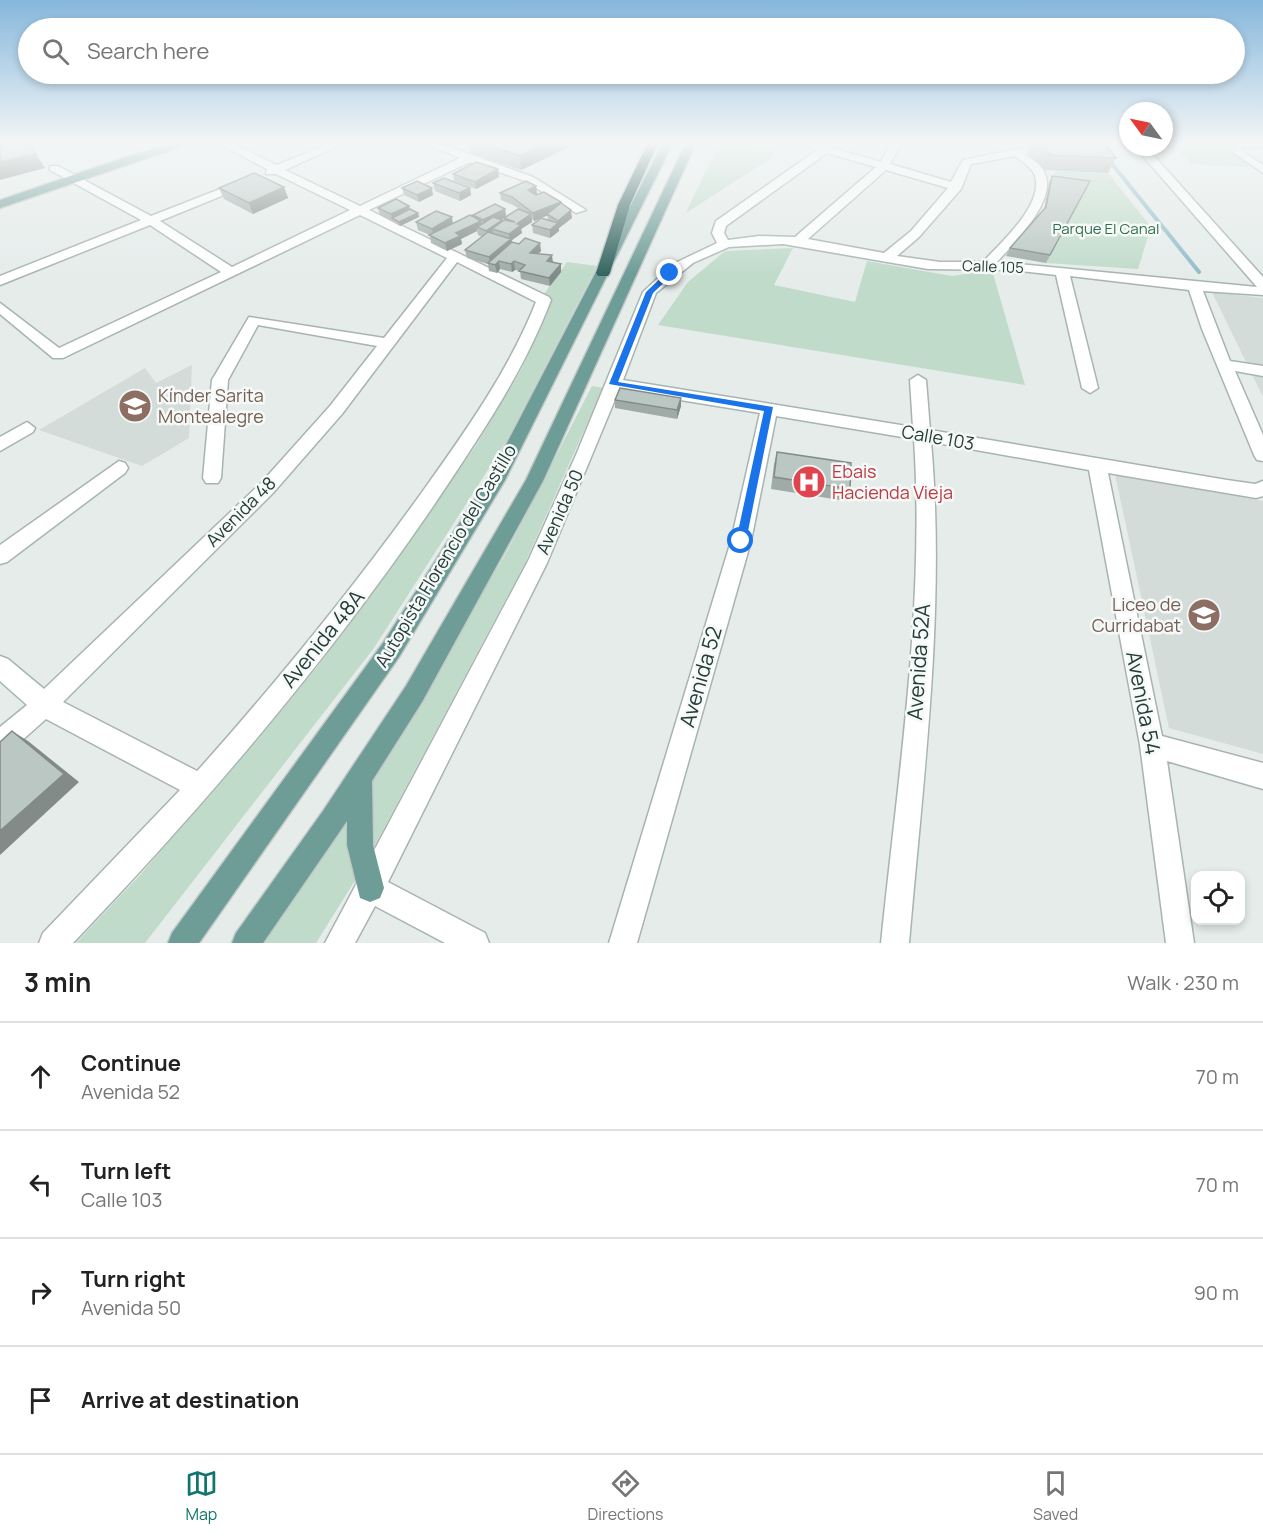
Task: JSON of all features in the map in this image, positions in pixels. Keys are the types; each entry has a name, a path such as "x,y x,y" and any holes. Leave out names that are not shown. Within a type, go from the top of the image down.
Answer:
{"highway":[{"path":"603,273 624,205 632,187"}],"main road":[{"path":"0,204 50,187"},
{"name":"Autopista Florencio del Castillo","path":"182,943 391,650 499,475 646,187"},
{"name":"Autopista Florencio del Castillo","path":"246,943 359,779 414,694 534,481 671,187"},
{"path":"359,779 360,845 370,888"}],"street":[{"path":"88,187 151,220 231,272"},
{"path":"0,281 233,187"},
{"path":"312,187 454,257"},
{"path":"0,307 58,355 409,187"},
{"path":"542,187 580,210"},
{"path":"724,245 718,232 720,224 770,187"},
{"path":"798,241 860,187"},
{"path":"886,258 915,234 957,187"},
{"path":"988,264 1035,209 1040,187"},
{"path":"1176,187 1263,285"},
{"name":"Calle 105","path":"724,245 750,241 798,241 886,258 944,266 988,264 1195,288 1263,291"},
{"name":"Avenida 50","path":"339,943 370,888 537,563 650,292 670,273 697,255 724,245"},
{"name":"Avenida 48A","path":"53,943 199,786 307,661 393,552 514,368 544,300 454,257"},
{"name":"Avenida 48","path":"0,743 44,705 267,488 336,410 454,257"},
{"path":"1062,271 1090,388"},
{"path":"1195,288 1209,328 1263,455"},
{"path":"212,478 220,380 255,320 388,343"},
{"path":"1226,365 1263,371"},
{"name":"Avenida 52A","path":"895,943 923,636 924,436 918,380"},
{"name":"Calle 103","path":"613,384 1227,487 1256,491 1263,488"},
{"name":"Avenida 52","path":"622,943 741,541 769,409"},
{"path":"0,445 27,428"},
{"name":"Avenida 54","path":"1097,464 1152,745 1180,943"},
{"path":"0,556 119,468"},
{"path":"0,666 44,705 199,786"},
{"path":"1152,745 1263,776"},
{"path":"370,888 475,943"}],"shaded area":[{"path":"1212,292 1263,298 1263,397"},
{"name":"Kínder Sarita Montealegre","path":"192,365 189,438 142,466 39,430 145,368 156,383"},
{"name":"Liceo de Curridabat","path":"1115,474 1263,501 1263,754 1169,728"}],"green space":[{"path":"698,187 726,187 686,213"},
{"name":"Parque El Canal","path":"1087,187 1119,187 1151,227 1138,269 1046,263"},
{"path":"793,248 774,285 855,302 867,261 952,276 992,270 1025,385 658,325 688,282 725,251"},
{"path":"567,262 597,266 507,440 374,648 145,943 76,943 141,874 317,667 475,447 522,368 548,304 544,294"},
{"path":"592,386 603,388 525,563 364,866 316,943 259,943 344,819 504,557"}],"building":[{"path":"221,187 284,187 249,203 219,188"},
{"path":"430,187 432,188 417,195 402,188"},
{"path":"443,187 470,188 459,193"},
{"path":"513,187 534,187 528,190 536,195 544,192 561,202 533,213 512,197 500,193"},
{"path":"1050,187 1087,187 1050,255 1010,248 1046,207"},
{"path":"396,199 409,206 391,214 378,208"},
{"path":"561,203 571,210 558,221 547,214"},
{"path":"495,204 505,209 483,220 473,215"},
{"path":"410,209 418,213 399,222 392,218"},
{"path":"518,209 531,214 517,224 521,225 509,234 492,229 504,220 515,222 504,218"},
{"path":"436,211 452,217 432,229 416,222"},
{"path":"470,215 481,221 456,233 460,236 445,243 429,235"},
{"path":"493,217 502,220 486,231 477,227"},
{"path":"541,218 558,223 550,230 532,225"},
{"path":"488,232 511,239 489,257 465,250"},
{"path":"525,238 540,243 530,253 552,255 547,261 561,264 549,278 519,271 525,265 514,261 511,264 499,261 495,265 488,263 512,242 519,244"},
{"path":"620,388 681,398 677,410 615,400"},
{"path":"777,452 851,463 850,489 774,477"},
{"path":"12,731 64,774 0,831 0,742"}],"waterway":[{"path":"1131,187 1199,272"}],"place":[{"name":"Kínder Sarita Montealegre","path":"135,406"},
{"name":"Ebais Hacienda Vieja","path":"809,482"},
{"name":"Liceo de Curridabat","path":"1204,615"}],"route":[{"path":"670,273 650,292 613,384 769,409 741,541"}]}
